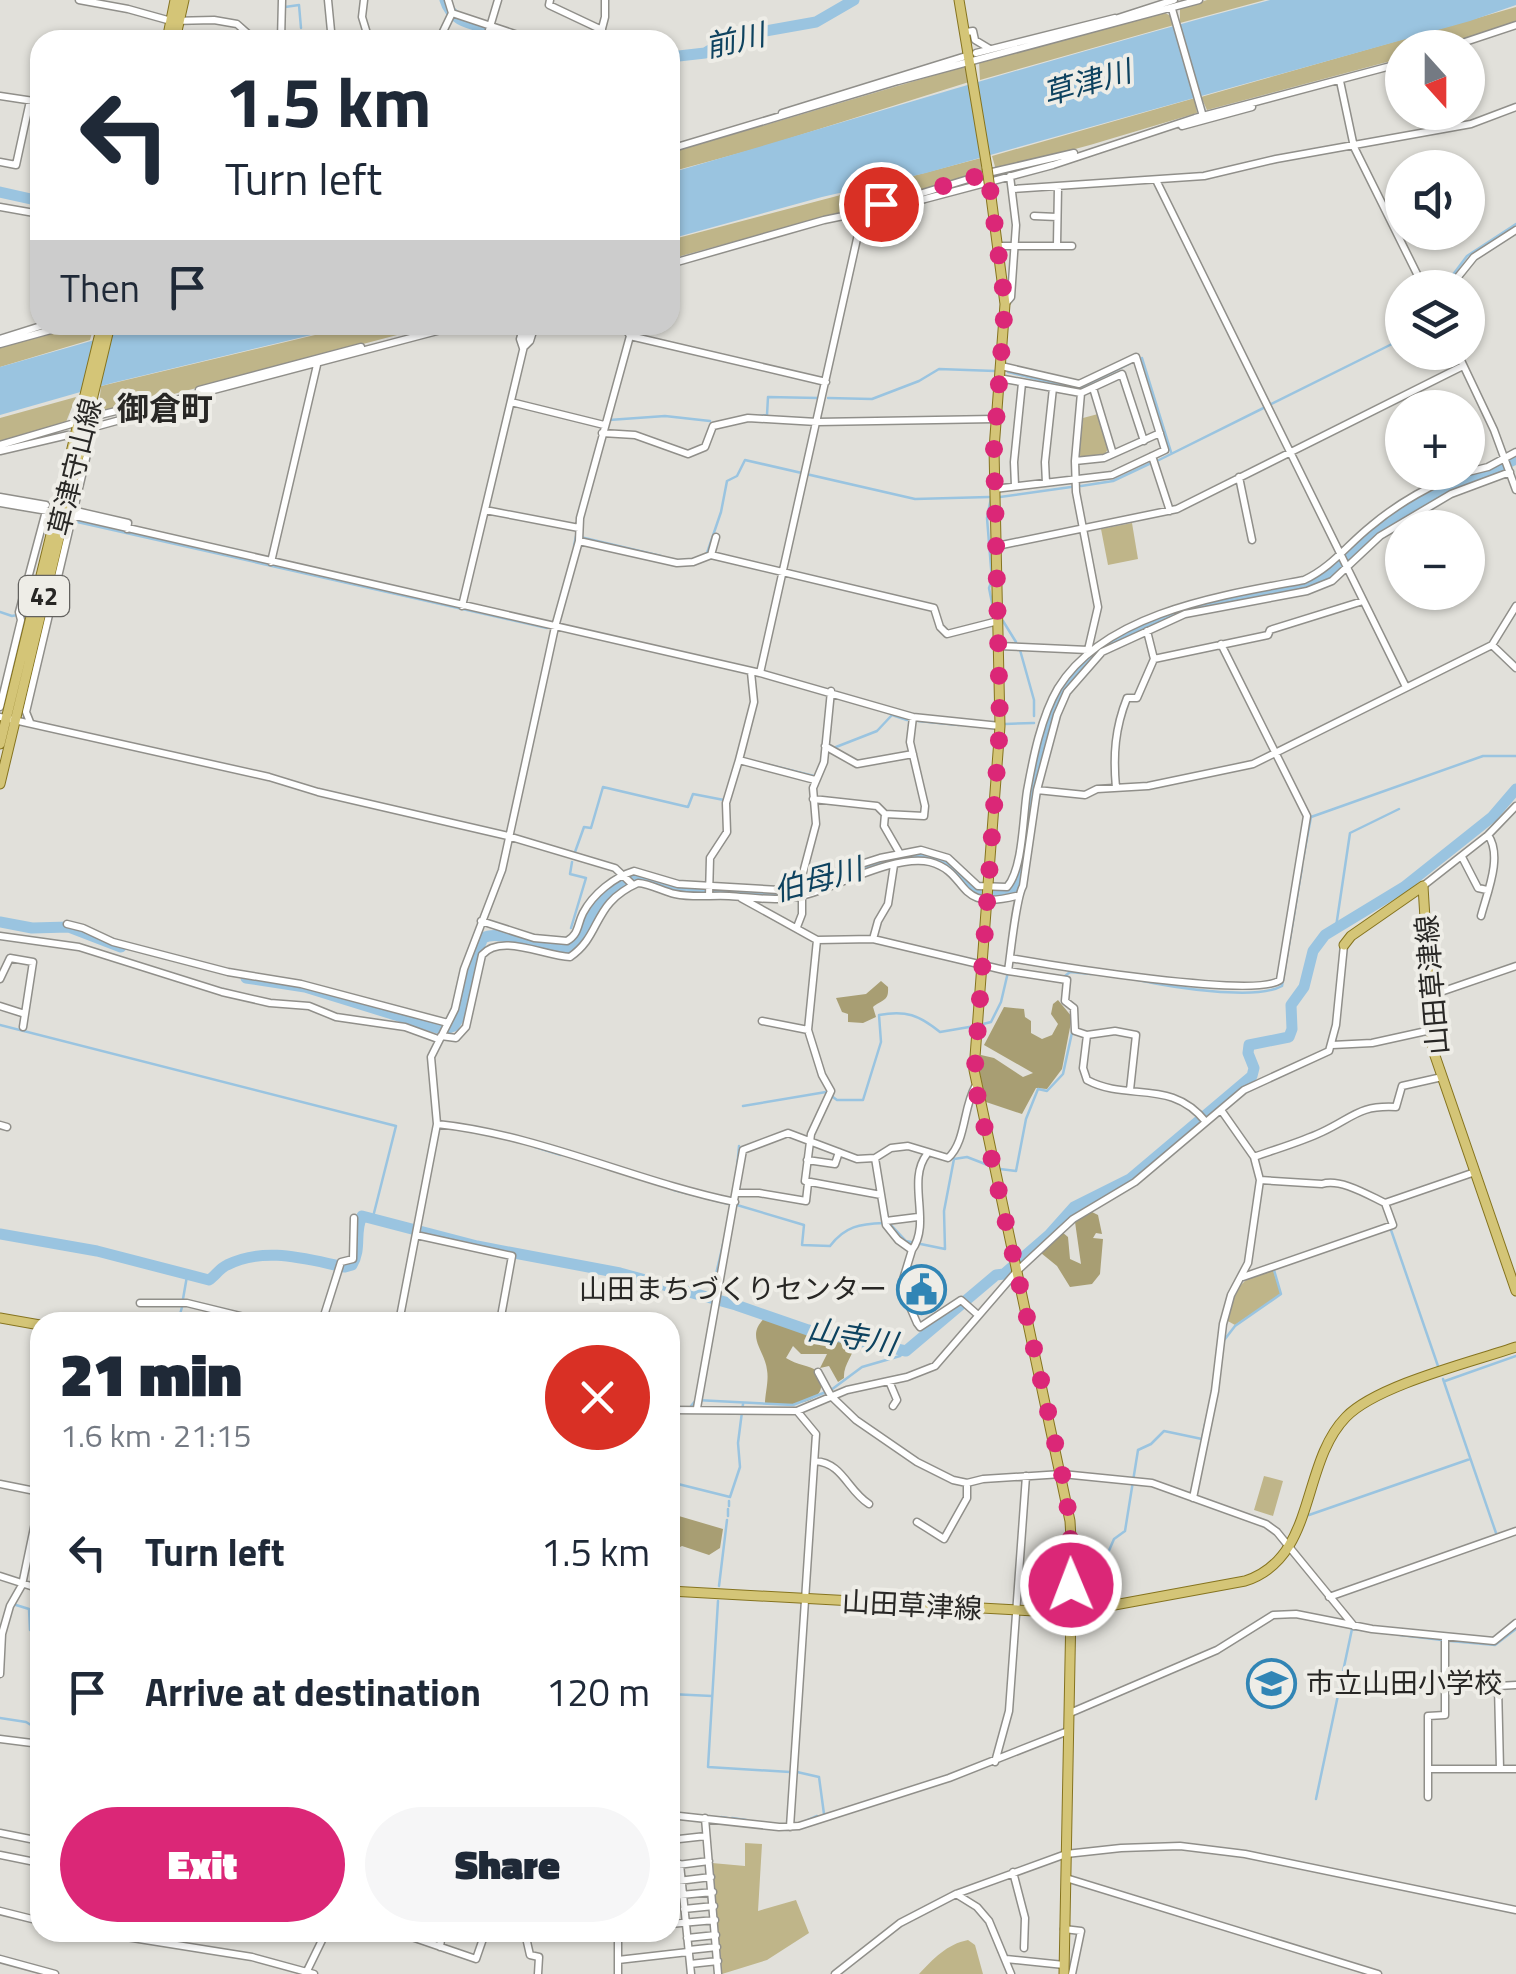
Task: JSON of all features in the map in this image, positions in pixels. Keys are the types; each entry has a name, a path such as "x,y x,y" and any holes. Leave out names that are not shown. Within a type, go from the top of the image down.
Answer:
{"main road":[{"path":"175,30 176,0"},
{"path":"171,30 184,0"},
{"path":"959,0 1005,304 995,419 994,489 1000,726 974,1055 976,1087 1070,1521 1064,1969"},
{"name":"草津守山線","path":"86,420 100,335"},
{"name":"草津守山線","path":"0,744 107,335"},
{"name":"草津守山線","path":"0,784 8,718"},
{"name":"山田草津線","path":"1344,944 1423,886"},
{"name":"山田草津線","path":"1423,886 1433,1050 1516,1291"},
{"path":"0,1318 30,1323"},
{"path":"1289,1548 1325,1451 1335,1431 1352,1412 1378,1396 1516,1347"},
{"name":"山田草津線","path":"680,1592 1070,1613 1245,1581 1273,1566 1289,1548"}],"street":[{"path":"79,0 114,3 175,22 214,20 237,24 244,30"},
{"path":"132,10 134,0"},
{"path":"281,30 282,0"},
{"path":"328,0 331,30"},
{"path":"364,0 362,17 366,30"},
{"path":"444,30 451,14 448,0"},
{"path":"488,30 497,0"},
{"path":"550,0 549,6 602,30 605,0"},
{"path":"971,60 990,49 1199,0"},
{"path":"1173,8 1201,109"},
{"path":"451,14 502,30"},
{"path":"680,144 1118,20"},
{"path":"1485,36 1516,27"},
{"path":"1485,38 1516,27"},
{"path":"966,32 973,31 975,40 990,49"},
{"path":"1104,148 1168,126 1385,66"},
{"path":"680,259 1010,176 1201,109 1340,81 1385,67"},
{"path":"1340,81 1354,147 1415,270"},
{"path":"680,259 985,175 1104,148 1329,83"},
{"path":"0,96 30,101 16,165 0,162"},
{"path":"1013,189 1204,176 1276,158 1471,124 1516,107"},
{"path":"913,201 985,175"},
{"path":"1005,304 1011,297 1014,245 1010,176"},
{"path":"1156,180 1406,687"},
{"path":"1057,245 1058,186"},
{"path":"0,207 30,212"},
{"path":"708,896 710,858 727,832 726,802 754,702 756,672 863,212"},
{"path":"1034,216 1057,216"},
{"path":"1464,270 1474,257 1516,230"},
{"path":"999,246 1072,246"},
{"path":"0,342 30,332"},
{"path":"0,448 86,420 407,335"},
{"path":"86,420 131,417 168,402 424,335"},
{"path":"462,606 527,335"},
{"path":"401,1312 436,1124 431,1057 448,1023 481,920 497,884 579,528 630,336 826,382"},
{"path":"994,489 1112,475 1165,450 1136,357 1079,384 1001,366"},
{"path":"271,562 316,365"},
{"path":"997,546 1170,511 1456,370"},
{"path":"1466,370 1516,490"},
{"path":"1000,378 1081,394 1124,376 1144,441"},
{"path":"1015,486 1022,382"},
{"path":"1046,483 1044,462 1053,388"},
{"path":"1093,388 1113,454"},
{"path":"1081,394 1075,480 1098,607 1088,651"},
{"path":"511,402 634,435 688,454 705,446 713,426 748,418 816,422 995,419"},
{"path":"0,707 21,620 19,612 60,511 86,420"},
{"path":"1075,461 1113,454 1160,433"},
{"path":"0,448 68,435"},
{"path":"1485,467 1516,452"},
{"path":"1152,456 1170,511"},
{"path":"481,920 534,938 567,941 576,934 582,914 596,896 641,871 678,884 770,890 802,885 896,854 921,850 948,858 974,884 989,889 1007,887 1013,880 1028,786 1045,722 1060,685 1088,651 1186,604 1304,580 1344,561 1451,494 1510,472"},
{"path":"1239,477 1252,540"},
{"path":"1008,971 1016,896 1030,850 1036,790 1054,724 1067,692 1096,658 1109,648 1196,611 1322,586 1340,575 1344,561 1371,525 1428,490"},
{"path":"0,500 756,672 913,717 1000,726"},
{"path":"485,510 579,528"},
{"path":"30,722 26,712 60,511"},
{"path":"711,556 716,538"},
{"path":"578,542 677,563 711,556 934,608 940,628 947,634 998,621"},
{"path":"1259,589 1262,598"},
{"path":"1154,658 1268,635 1270,630 1363,601"},
{"path":"1036,790 1085,795 1097,788 1148,786 1253,764 1492,645 1516,606"},
{"path":"1116,788 1113,746 1122,708 1126,698 1138,698 1154,658 1147,631"},
{"path":"1010,958 1174,981 1265,986 1278,982 1307,816 1222,644"},
{"path":"1492,645 1516,668"},
{"path":"999,646 1088,651 1096,658"},
{"path":"797,927 816,824 815,780 822,768 831,691"},
{"path":"813,799 872,805 885,814 924,816 910,742 913,717"},
{"path":"8,718 508,836 615,868 628,880 680,896 766,901 803,896 894,865 928,861 942,867 972,896 987,902 1016,896"},
{"path":"1045,722 1054,724"},
{"path":"825,746 857,764 913,754"},
{"path":"739,760 815,780"},
{"path":"1423,886 1488,835 1516,806"},
{"path":"874,939 888,904 896,854 884,826 885,814"},
{"path":"1480,916 1494,860 1493,842 1488,835"},
{"path":"1462,857 1478,888 1487,890"},
{"path":"0,936 79,947 222,992 270,1003 309,1006 336,1016 456,1038 466,1027 482,955 488,948 501,944 570,957 588,940 602,909 628,880"},
{"path":"741,897 816,940 874,939 1008,971 1066,980 1066,1001 1074,1008 1075,1032 1136,1035 1130,1090"},
{"path":"67,924 113,942 228,972 300,984 448,1023"},
{"path":"436,1124 491,1131 611,1164 692,1193 736,1198 759,1193 806,1201 808,1183 804,1174 814,1124 831,1091 822,1076 808,1030 816,940"},
{"path":"680,1409 797,1411 831,1396 935,1366 1016,1271 1074,1219 1135,1182 1244,1090 1325,1054 1332,1045 1344,944"},
{"path":"0,979 10,958 32,961 23,1027"},
{"path":"1430,996 1516,966"},
{"path":"0,1006 25,1014"},
{"path":"762,1021 808,1030"},
{"path":"1332,1045 1372,1043 1430,1030"},
{"path":"1086,1035 1087,1080 1176,1098 1206,1122"},
{"path":"1254,1156 1322,1132 1378,1105 1396,1108 1402,1086 1442,1077"},
{"path":"697,1408 743,1150 788,1133 857,1159 875,1158 896,1147 908,1146 948,1158 953,1155 963,1115 976,1087"},
{"path":"1193,1498 1216,1391 1223,1324 1248,1263 1260,1180 1254,1156 1221,1110"},
{"path":"807,1160 832,1166 839,1152"},
{"path":"927,1154 920,1172 920,1233 901,1286 920,1326 960,1300 978,1315"},
{"path":"875,1158 886,1220 898,1240 912,1250"},
{"path":"1260,1180 1330,1182 1385,1204 1475,1172"},
{"path":"808,1183 846,1186 882,1195"},
{"path":"1242,1277 1393,1225 1385,1204"},
{"path":"886,1220 918,1217"},
{"path":"325,1312 341,1262 353,1259 354,1218"},
{"path":"416,1235 512,1256 502,1312"},
{"path":"140,1303 187,1303 224,1312"},
{"path":"818,1372 831,1396 878,1438 953,1480 967,1483 1062,1474 1152,1484 1266,1524 1354,1626"},
{"path":"889,1381 897,1400 893,1406"},
{"path":"790,1827 816,1434 797,1411"},
{"path":"815,1461 828,1462 869,1504"},
{"path":"996,1762 1008,1710 1026,1476"},
{"path":"917,1522 944,1539 966,1498 967,1483"},
{"path":"0,1484 30,1493"},
{"path":"1328,1597 1516,1531"},
{"path":"0,1674 2,1634 10,1606 22,1585 30,1545"},
{"path":"0,1576 30,1587"},
{"path":"1069,1713 1217,1650 1273,1614 1296,1614 1444,1638 1494,1641 1516,1623"},
{"path":"1428,1797 1428,1716 1445,1716 1444,1638"},
{"path":"1500,1769 1498,1686 1516,1686"},
{"path":"680,1817 790,1827 996,1762 1068,1731"},
{"path":"0,1739 30,1743"},
{"path":"1428,1770 1516,1769"},
{"path":"706,1818 718,1974"},
{"path":"0,1833 30,1839"},
{"path":"680,1839 706,1836"},
{"path":"834,1974 900,1923 956,1894 1066,1854 1155,1846 1209,1848 1516,1910"},
{"path":"0,1855 30,1862"},
{"path":"691,1974 680,1864 709,1861"},
{"path":"1013,1872 1025,1918 1024,1948"},
{"path":"681,1880 711,1878"},
{"path":"1066,1878 1378,1974"},
{"path":"682,1895 712,1892"},
{"path":"956,1894 977,1907 989,1922 1012,1974"},
{"path":"684,1909 714,1906"},
{"path":"0,1911 30,1918"},
{"path":"680,1923 715,1920"},
{"path":"1064,1929 1081,1932 1072,1974"},
{"path":"687,1938 716,1935"},
{"path":"157,1942 252,1957 309,1972 322,1942"},
{"path":"426,1942 476,1960 483,1942"},
{"path":"440,1947 441,1942"},
{"path":"527,1942 530,1954 538,1957 538,1974"},
{"path":"618,1942 618,1974"},
{"path":"618,1960 717,1947"},
{"path":"0,1959 54,1974"},
{"path":"1006,1959 1064,1969"},
{"path":"690,1964 718,1960"}],"shaded area":[{"path":"1207,0 1265,0 1180,23 1180,9"},
{"path":"1516,7 1516,23 1485,33 1436,30"},
{"path":"1165,13 1174,25 980,80 979,62"},
{"path":"1385,44 1385,63 1207,110 1201,97"},
{"path":"967,68 969,82 762,147 680,169 680,150"},
{"path":"1195,98 1197,113 996,170 992,156"},
{"path":"981,158 982,172 680,256 680,237"},
{"path":"38,335 91,335 90,340 0,367 0,346"},
{"path":"315,335 397,335 98,414 101,386"},
{"path":"76,397 66,422 0,443 0,418"},
{"path":"1098,414 1108,449 1105,454 1082,457 1079,455 1083,418"},
{"path":"1132,523 1138,559 1108,565 1101,529"},
{"path":"881,981 888,992 873,1007 876,1017 863,1023 848,1022 848,1014 842,1012 836,998 866,994"},
{"path":"1058,1000 1072,1017 1062,1069 1047,1089 1036,1088 1022,1114 986,1102 978,1065 981,1055 994,1058 1023,1077 1033,1073 984,1045 1004,1007 1024,1009 1025,1017 1031,1021 1031,1033 1042,1039 1052,1035 1058,1024 1051,1014"},
{"path":"1092,1212 1098,1215 1102,1234 1096,1233 1093,1238 1103,1239 1100,1274 1092,1284 1070,1287 1057,1266 1041,1253 1062,1232 1068,1237 1070,1259 1081,1264 1075,1222"},
{"path":"1273,1270 1281,1294 1235,1325 1226,1320 1240,1286"},
{"path":"766,1317 785,1323 788,1328 818,1334 822,1339 832,1336 854,1341 844,1378 838,1382 829,1366 820,1368 827,1354 801,1354 793,1346 786,1358 820,1372 818,1394 797,1404 765,1404 767,1370 756,1337"},
{"path":"1264,1476 1283,1481 1273,1516 1254,1510"},
{"path":"680,1516 723,1529 720,1548 709,1555 682,1546"},
{"path":"745,1843 762,1844 758,1911 796,1900 809,1933 767,1960 722,1974 712,1863 745,1866"},
{"path":"968,1940 975,1945 983,1974 919,1974 947,1949"}],"water":[{"name":"草津川","path":"1270,0 1516,0 1516,5 1470,21 1438,30 1385,30 1385,45 926,173 680,236 680,170"},
{"path":"112,335 311,335 112,383 0,415 0,367"}],"waterway":[{"name":"前川","path":"445,0 459,19 494,30"},
{"name":"前川","path":"680,56 705,53 732,37 816,22 854,0"},
{"path":"285,7 299,5 301,28"},
{"path":"0,192 30,199"},
{"path":"1456,270 1467,256 1516,224"},
{"path":"1159,460 1385,347"},
{"path":"1142,358 1171,452"},
{"path":"1008,372 1078,389 1133,362"},
{"path":"828,398 872,399 939,369 995,371"},
{"path":"759,416 767,415 768,397 818,398"},
{"path":"609,420 665,416 710,421"},
{"name":"伯母川","path":"246,978 305,987 444,1030 454,1026 460,1016 472,963 483,938 500,936 564,949 580,938 608,892 636,877 679,890 779,896 816,887 870,866 907,857 927,857 948,866 975,892 1008,893 1017,884 1033,791 1054,709 1064,687 1102,646 1183,610 1317,580 1387,522 1516,459"},
{"path":"707,553 727,481 737,476 745,460 915,499 989,497"},
{"path":"1081,486 1113,481 1149,464"},
{"path":"1000,497 1071,487"},
{"path":"991,498 987,518 993,608"},
{"path":"73,521 547,628"},
{"path":"574,546 576,536 661,556"},
{"path":"0,612 22,614 32,576"},
{"path":"1003,621 1016,642"},
{"path":"1020,650 1034,700 1034,716"},
{"path":"836,747 877,731 892,715 907,720"},
{"path":"918,721 959,725"},
{"path":"1005,724 1034,723"},
{"path":"1303,859 1311,817 1483,756 1516,756"},
{"path":"769,765 814,776"},
{"path":"575,852 584,827 591,828 603,787 688,807 693,794 724,800"},
{"name":"山寺川","path":"0,1234 97,1251 209,1280 227,1265 256,1256 352,1265 362,1216 477,1246 620,1273 736,1305 808,1330 906,1351 996,1275 1004,1274 1074,1207 1130,1179 1252,1076 1249,1045 1289,1037 1291,1005 1304,987 1313,951 1325,935 1404,887 1492,817 1516,789"},
{"path":"1336,927 1350,833 1399,809"},
{"path":"571,928 586,878 570,874 572,862"},
{"path":"1138,980 1233,993 1282,986 1302,867"},
{"name":"伯母川","path":"0,922 32,928 69,927 121,947"},
{"path":"983,1024 991,1022 1001,1002 1008,972"},
{"path":"1065,976 1070,972 1091,974"},
{"path":"743,1106 826,1092 837,1100 863,1100 881,1042 879,1015 912,1015 940,1032 975,1026"},
{"path":"0,1025 396,1126 374,1213"},
{"path":"1000,1169 1016,1171 1026,1119 1038,1089 1047,1091 1063,1074 1073,1028"},
{"path":"737,1169 739,1146"},
{"path":"535,1147 561,1155"},
{"path":"891,1225 906,1241 945,1249 944,1211 954,1159 967,1157 993,1167"},
{"path":"674,1190 729,1204"},
{"path":"737,1205 804,1225 802,1245 830,1246 854,1227 884,1223"},
{"path":"1391,1230 1439,1369"},
{"path":"715,1295 712,1291 725,1236"},
{"path":"1225,1339 1235,1326 1281,1294 1274,1270"},
{"path":"183,1299 187,1276"},
{"path":"181,1312 182,1307"},
{"path":"691,1406 696,1400 793,1405 831,1390 862,1367 906,1351"},
{"path":"1445,1381 1516,1356"},
{"path":"1443,1379 1496,1533"},
{"path":"680,1484 730,1497 740,1467 738,1443 743,1404"},
{"path":"1075,1576 1078,1570 1093,1572 1104,1562 1114,1539 1125,1531 1138,1450 1164,1431 1202,1439 1205,1424"},
{"path":"1309,1515 1470,1459"},
{"path":"729,1501 729,1506"},
{"path":"728,1509 728,1516"},
{"path":"719,1586 727,1520"},
{"path":"718,1601 708,1767 790,1772"},
{"path":"16,1605 29,1609 30,1630"},
{"path":"1316,1799 1352,1629 1362,1630"},
{"path":"1450,1641 1495,1645 1516,1629"},
{"path":"1400,1635 1442,1640"},
{"path":"680,1694 712,1696"},
{"path":"0,1718 30,1724"},
{"path":"797,1772 819,1777 824,1814"},
{"path":"806,1821 817,1816"},
{"path":"721,1817 727,1818"},
{"path":"732,1818 746,1820"}],"place":[{"name":"山田まちづくりセンター","path":"922,1289"},
{"name":"市立山田小学校","path":"1271,1683"}],"district":[{"name":"御倉町","path":"165,409"}],"route":[{"path":"881,204 988,173 1005,304 994,449 1000,726 974,1070 1062,1474 1070,1521 1071,1585"}]}
